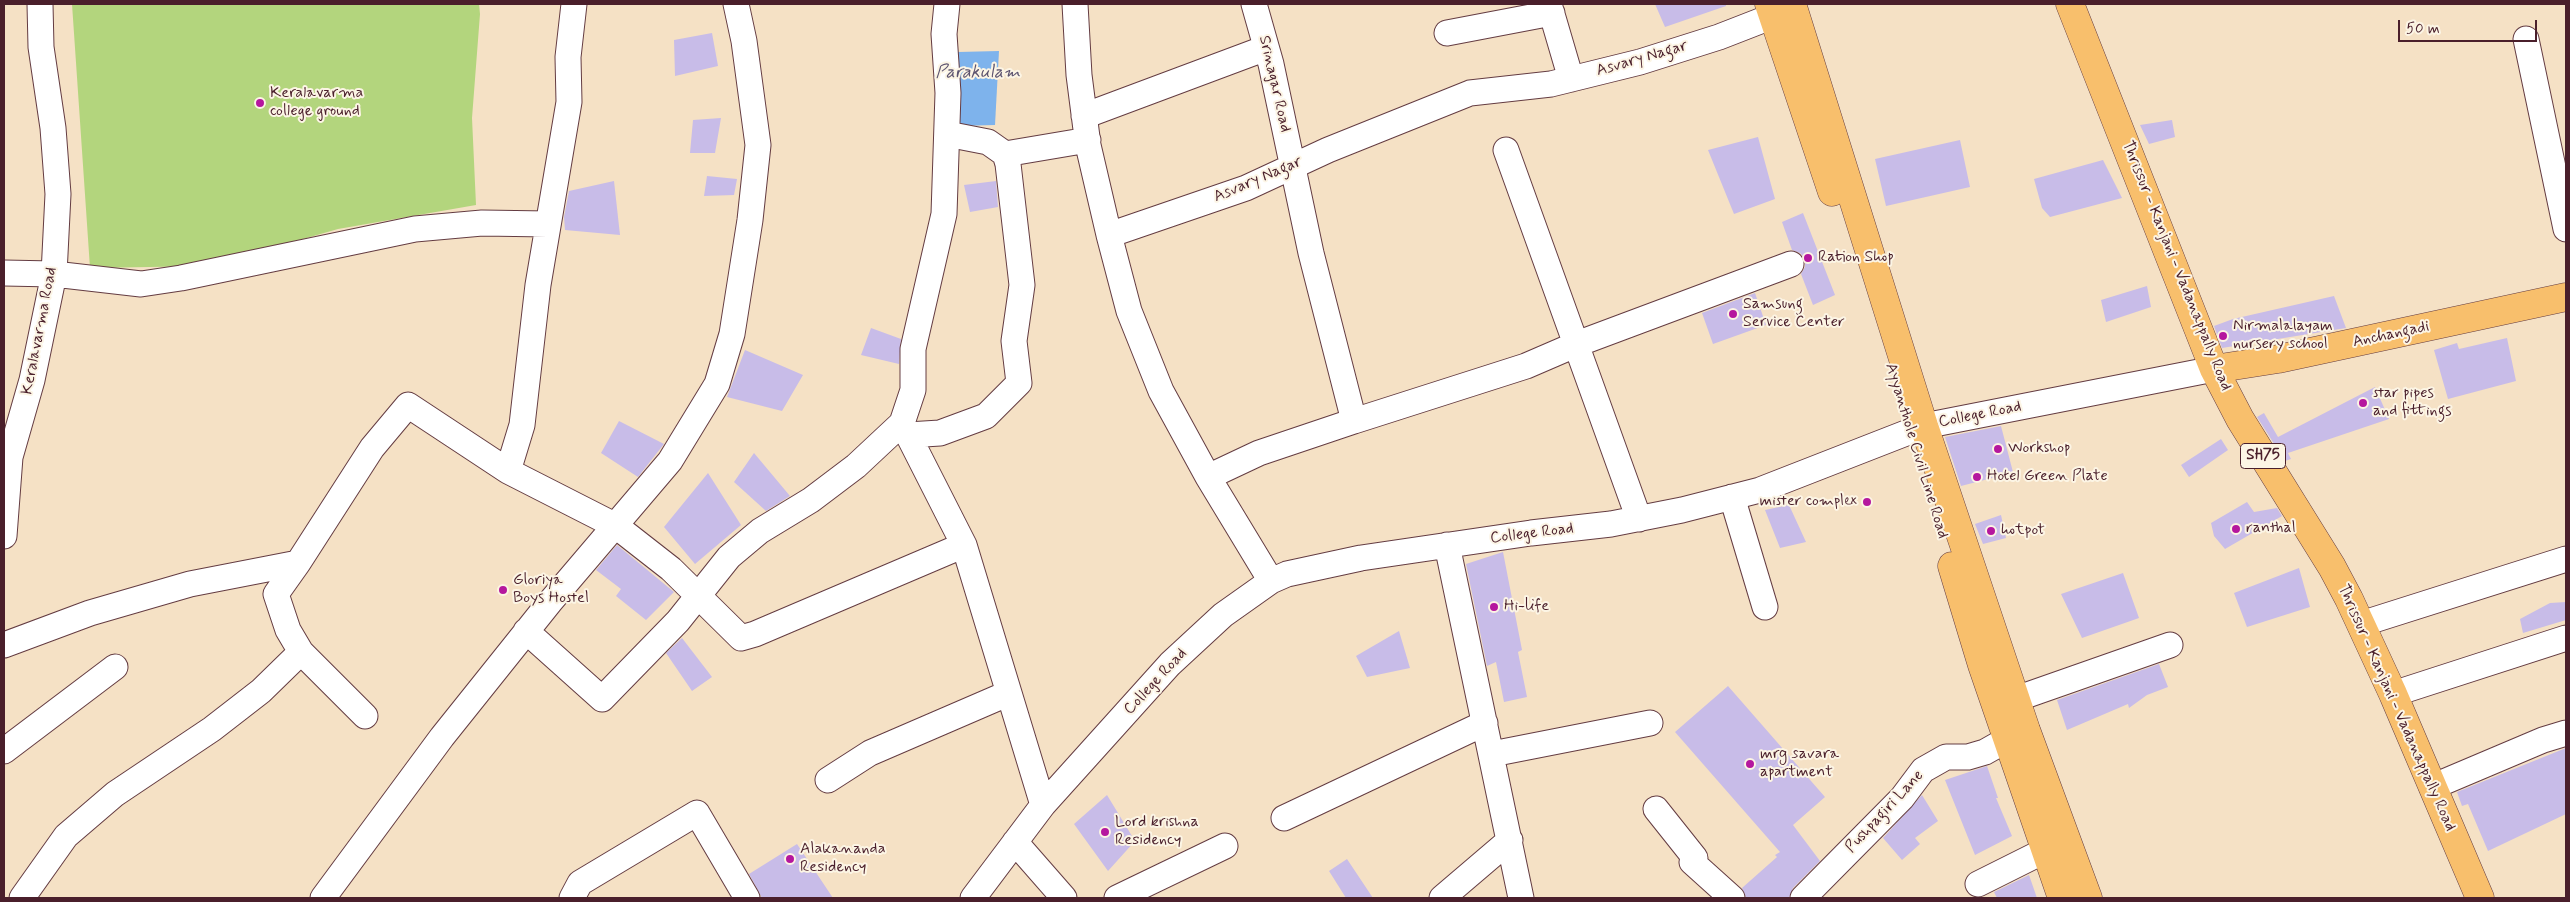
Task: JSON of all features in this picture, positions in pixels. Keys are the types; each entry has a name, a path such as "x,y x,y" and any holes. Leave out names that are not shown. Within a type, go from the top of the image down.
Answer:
{"main road":[{"name":"Thrissur - Kanjani - Vadanappally Road","path":"2070,4 2214,369 2240,419 2332,567 2361,624 2480,898"},
{"path":"1778,8 1917,428"},
{"name":"Anchangadi","path":"2214,369 2278,359 2566,297"},
{"name":"Ayyanthole Civil Line Road","path":"1917,428 2016,699 2050,839 2062,898"},
{"name":"Ayyanthole Civil Line Road","path":"1917,428 1982,665 2008,739 2050,839 2088,898"}],"street":[{"name":"Keralavarma Road","path":"4,536 8,448 32,380 54,274 58,194 53,128 41,47 40,4"},
{"path":"508,471 522,425 531,360 529,349 569,102 568,57 574,4"},
{"path":"323,898 442,737 526,631 670,461 716,384 732,334 750,220 758,145 744,41 736,4"},
{"path":"947,4 944,34 948,93 944,214 913,349 913,390 905,429 964,545 1043,805"},
{"path":"1075,4 1079,75 1086,128 1109,235 1129,311 1161,391 1208,477 1271,581"},
{"name":"Srinagar Road","path":"1254,4 1266,48 1312,253 1354,420"},
{"path":"1447,33 1550,8 1571,79"},
{"name":"Asvary Nagar","path":"1109,235 1246,188 1293,165 1470,93 1551,84 1640,62 1718,37 1778,8"},
{"path":"2526,40 2566,229"},
{"path":"1005,154 1086,128 1266,48"},
{"path":"526,631 602,699 698,597 728,557 760,531 811,500 905,429 940,432 986,416 1019,383 1014,341 1022,285 1008,164 1005,154 988,142 947,134"},
{"path":"1506,150 1577,344 1588,383 1639,519"},
{"path":"4,273 54,274 148,283 181,278 416,229 482,223 548,224"},
{"path":"1208,477 1259,453 1354,420 1526,366 1577,344 1791,264"},
{"name":"College Road","path":"973,898 1043,805 1170,664 1223,615 1271,581 1287,574 1361,558 1639,519 1760,490 1917,428 2214,369"},
{"path":"365,716 301,652 288,630 276,594 372,448 408,404 508,471 616,526 671,569 741,638 749,637 964,545"},
{"path":"1732,497 1765,607"},
{"path":"1447,545 1521,898"},
{"path":"2361,624 2566,559"},
{"path":"4,644 90,613 190,584 298,562"},
{"path":"2393,694 2566,638"},
{"path":"2016,699 2170,645"},
{"path":"22,898 66,836 115,794 212,729 261,691 301,652"},
{"path":"4,750 115,667"},
{"path":"828,780 870,753 1009,693"},
{"path":"1284,818 1484,723"},
{"path":"1492,754 1650,723"},
{"path":"2432,788 2543,740 2566,733"},
{"name":"Pushpagiri Lane","path":"1803,898 1902,798 1923,770 1946,757 1976,756 2008,739"},
{"path":"1656,809 1695,858 1692,862 1732,898"},
{"path":"572,898 580,883 697,813 747,898"},
{"path":"1978,884 2050,839"},
{"path":"1442,898 1510,840"},
{"path":"1015,842 1064,898"},
{"path":"1117,898 1225,846"}],"green space":[{"name":"Keralavarma college ground","path":"72,4 479,4 480,14 472,118 476,205 338,229 209,266 90,268"}],"water":[{"name":"Parakulam","path":"999,51 995,125 958,126 958,52"}],"building":[{"path":"1655,4 1726,4 1726,6 1665,27"},
{"path":"712,33 718,66 675,76 674,40"},
{"path":"721,118 715,153 690,153 693,120"},
{"path":"2172,120 2175,137 2149,144 2140,125"},
{"path":"1758,137 1775,199 1734,214 1708,150"},
{"path":"1960,140 1970,187 1886,206 1875,159"},
{"path":"2103,160 2122,198 2050,217 2042,208 2034,179"},
{"path":"707,176 737,179 734,195 704,196"},
{"path":"614,181 620,235 565,230 564,217 569,191"},
{"path":"996,181 998,207 970,212 964,185"},
{"name":"Ration Shop","path":"1803,213 1835,295 1813,305 1801,274 1805,267 1805,259 1800,253 1792,250 1782,222"},
{"path":"2147,286 2151,307 2106,322 2101,300"},
{"name":"Samsung Service Center","path":"1755,293 1766,325 1713,344 1702,313"},
{"path":"2334,296 2346,328 2222,348 2214,326 2233,319"},
{"path":"871,328 901,339 899,364 861,355"},
{"path":"2507,338 2516,381 2448,399 2434,350 2457,343 2459,349"},
{"path":"745,350 803,375 782,411 727,397"},
{"name":"star pipes and fittings","path":"2375,387 2389,419 2288,453 2291,459 2285,461 2257,417 2264,413 2278,437"},
{"path":"619,421 664,444 638,477 601,453"},
{"path":"2001,426 2014,476 1997,480 1996,477 1961,486 1945,437"},
{"path":"2221,439 2228,450 2189,477 2181,465"},
{"path":"754,453 790,496 766,511 734,482"},
{"path":"708,473 741,525 695,564 664,527"},
{"name":"ranthal","path":"2247,502 2254,512 2277,508 2282,516 2225,549 2214,536 2211,523"},
{"path":"1789,505 1806,542 1780,548 1765,510"},
{"name":"hotpot","path":"2001,515 2006,538 1983,544 1975,524"},
{"path":"617,545 674,592 646,620 616,596 621,589 596,570"},
{"name":"Hi-life","path":"1503,552 1522,650 1518,652 1527,697 1504,702 1496,662 1487,666 1466,564"},
{"path":"2299,568 2310,607 2247,627 2234,593"},
{"path":"2123,573 2139,618 2082,638 2061,594"},
{"path":"2566,602 2566,620 2523,633 2520,619 2550,603"},
{"path":"1399,631 1410,668 1367,677 1356,656"},
{"path":"682,638 712,677 692,691 666,653"},
{"path":"2159,664 2168,687 2147,695 2129,708 2128,704 2067,730 2057,700"},
{"name":"mrg savara apartment","path":"1728,686 1825,797 1793,825 1820,861 1793,888 1789,898 1746,898 1742,888 1777,857 1775,855 1780,852 1675,732"},
{"path":"2566,748 2566,814 2488,851 2468,804 2462,806 2457,792"},
{"path":"1987,766 1998,798 1996,798 2012,836 1975,855 1945,780"},
{"name":"Lord krishna Residency","path":"1107,795 1135,841 1108,871 1074,824"},
{"path":"1922,795 1938,821 1915,838 1920,844 1902,860 1883,838"},
{"name":"Alakananda Residency","path":"797,844 833,898 762,898 749,874"},
{"path":"1347,859 1373,898 1346,898 1329,871"},
{"path":"2029,875 2037,898 1997,898 1994,892"}],"place":[{"name":"Keralavarma college ground","path":"260,103"},
{"name":"Ration Shop","path":"1808,258"},
{"name":"Samsung Service Center","path":"1733,314"},
{"name":"Nirmalalayam nursery school","path":"2223,336"},
{"name":"star pipes and fittings","path":"2363,403"},
{"name":"Workshop","path":"1998,449"},
{"name":"Hotel Green Plate","path":"1977,477"},
{"name":"mister complex","path":"1867,502"},
{"name":"ranthal","path":"2236,529"},
{"name":"hotpot","path":"1991,531"},
{"name":"Gloriya Boys Hostel","path":"503,590"},
{"name":"Hi-life","path":"1494,607"},
{"name":"mrg savara apartment","path":"1750,764"},
{"name":"Lord krishna Residency","path":"1105,832"},
{"name":"Alakananda Residency","path":"790,859"}]}
